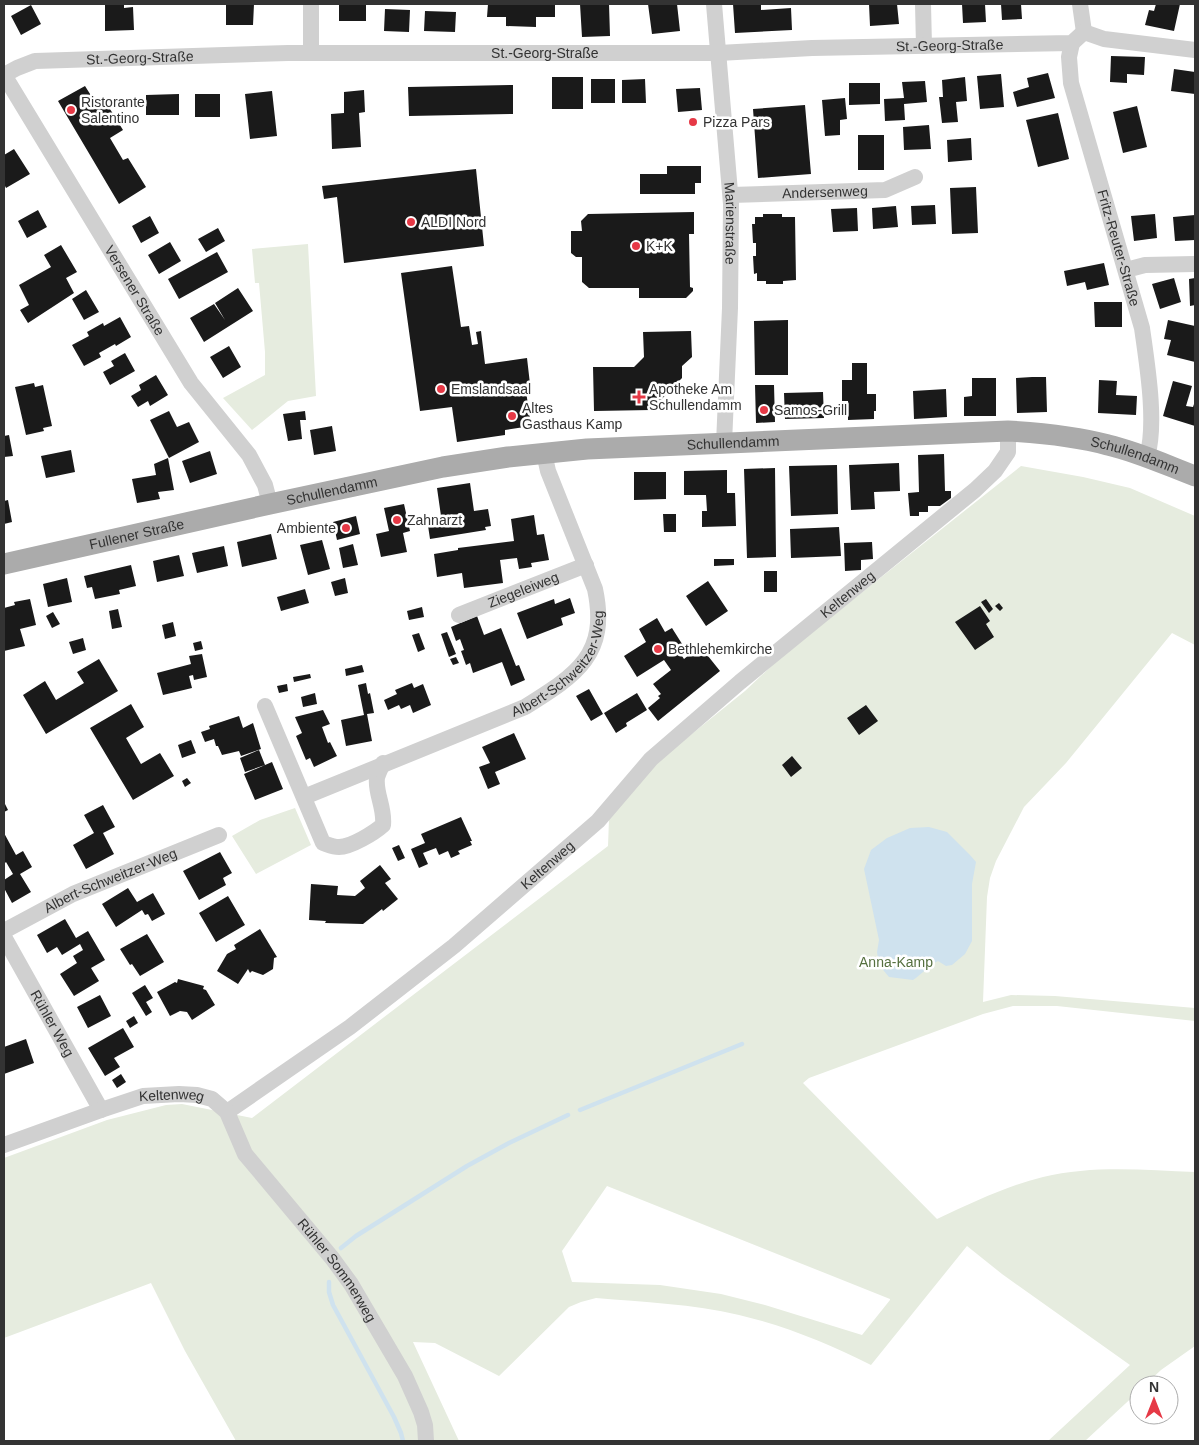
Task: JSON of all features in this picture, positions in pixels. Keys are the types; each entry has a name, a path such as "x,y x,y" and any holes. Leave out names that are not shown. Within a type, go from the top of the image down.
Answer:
{"main road":[{"name":"Schullendamm","path":"270,504 443,467 544,453 587,449 1008,431 1044,433 1082,439 1146,457 1195,476"},
{"name":"Fullener Straße","path":"4,564 270,504"}],"street":[{"path":"311,4 311,53"},
{"name":"Marienstraße","path":"714,4 730,195 730,308 724,443"},
{"path":"923,4 924,46"},
{"name":"Fritz-Reuter-Straße","path":"1080,4 1078,38 1069,56 1071,83 1142,328 1147,362 1151,426 1151,444 1146,457"},
{"name":"St.-Georg-Straße","path":"4,75 35,62 311,53 719,53 812,48 924,46 1078,38 1104,39 1195,50"},
{"name":"Versener Straße","path":"4,75 10,98 191,383 249,455 265,485 270,504"},
{"name":"Andersenweg","path":"730,195 885,190 915,176"},
{"path":"1126,270 1145,265 1195,264"},
{"name":"Keltenweg","path":"4,1145 143,1096 197,1095 212,1099 227,1112 350,1027 454,946 598,821 651,759 740,682 995,471 1008,452 1008,431"},
{"name":"Albert-Schweitzer-Weg","path":"304,797 383,763 525,707 551,691 580,666 590,654 597,638 600,620 595,589 548,471 544,453"},
{"name":"Ziegeleiweg","path":"459,615 586,565"},
{"path":"265,706 323,843 332,847 342,847 375,833 383,825 384,814 377,786 377,777 383,763"},
{"name":"Albert-Schweitzer-Weg","path":"4,931 73,894 219,835"},
{"name":"Rühler Weg","path":"4,937 101,1110"},
{"name":"Rühler Sommerweg","path":"227,1112 245,1154 332,1258 351,1284 405,1376 421,1412 425,1425 426,1441"}],"green space":[{"path":"308,244 316,396 288,401 252,430 223,398 265,375 259,283 255,283 252,249"},
{"name":"Anna-Kamp","path":"1021,466 1130,488 1195,516 1195,645 1172,633 1066,763 1024,807 996,861 990,878 987,897 983,1002 1011,995 1055,996 1195,1008 1195,1021 1057,1006 1013,1006 983,1014 809,1078 803,1083 937,1219 1016,1185 1062,1173 1119,1169 1195,1172 1195,1346 1156,1375 1129,1375 1129,1400 1085,1441 1048,1441 1130,1365 1002,1274 967,1246 871,1365 807,1336 774,1324 739,1315 686,1306 596,1298 569,1307 499,1376 435,1343 413,1342 459,1441 236,1441 185,1351 151,1283 4,1338 4,1158 107,1120 166,1105 182,1104 252,1118 608,846 609,819 657,762 745,691 782,656","holes":["607,1186 890,1300 862,1335 765,1305 721,1294 660,1285 572,1282 562,1251"]},
{"path":"295,808 311,845 256,874 232,836 260,820"}],"water":[{"path":"929,827 947,832 976,862 972,884 972,941 965,954 952,965 946,966 938,961 913,980 889,977 879,965 877,952 879,940 864,869 871,850 887,838 910,828"}],"building":[{"path":"105,4 124,4 124,8 133,7 134,30 105,31"},
{"path":"226,4 254,4 253,25 226,25"},
{"path":"339,4 366,5 366,21 339,21"},
{"path":"488,4 555,4 555,17 536,17 536,27 506,26 506,17 487,17"},
{"path":"580,4 609,4 610,36 582,37"},
{"path":"648,4 677,4 680,31 652,34"},
{"path":"733,4 761,4 761,10 791,8 792,30 735,33"},
{"path":"869,4 897,4 899,24 870,26"},
{"path":"962,4 985,4 986,22 963,23"},
{"path":"1001,4 1021,4 1022,19 1002,20"},
{"path":"1156,4 1180,4 1174,31 1145,25 1149,10 1154,11"},
{"path":"31,5 41,24 21,35 11,16"},
{"path":"385,9 410,10 409,32 384,31"},
{"path":"425,11 456,12 455,32 424,31"},
{"path":"1111,56 1145,57 1144,75 1127,74 1127,83 1110,82"},
{"path":"1174,69 1195,72 1195,94 1171,91"},
{"path":"1048,73 1055,98 1017,107 1013,92 1029,87 1027,78"},
{"path":"1001,74 1004,107 980,109 977,76"},
{"path":"552,77 583,77 583,109 552,109"},
{"path":"965,77 967,101 956,102 958,122 942,123 939,97 943,97 942,80"},
{"path":"591,79 615,79 615,103 591,103"},
{"path":"645,79 646,103 622,103 622,80"},
{"path":"925,81 927,102 904,104 905,120 885,121 884,99 904,98 902,82"},
{"path":"849,83 880,83 880,104 849,105"},
{"path":"513,85 513,114 409,116 408,87"},
{"path":"85,86 97,105 105,101 123,130 110,138 123,160 128,158 146,187 119,204 58,101"},
{"path":"700,88 702,110 678,112 676,89"},
{"path":"364,90 365,112 359,113 361,147 332,149 331,114 344,113 344,92"},
{"path":"272,91 277,136 250,139 245,94"},
{"path":"179,94 179,115 146,115 146,95"},
{"path":"195,94 220,94 220,117 195,117"},
{"path":"845,98 847,119 840,120 840,135 825,136 822,100"},
{"path":"805,105 811,174 758,178 753,109"},
{"path":"1137,106 1147,147 1123,153 1113,112"},
{"path":"1058,113 1069,159 1038,167 1026,120"},
{"path":"929,125 931,149 904,150 903,127"},
{"path":"858,135 884,135 884,170 858,170"},
{"path":"971,138 972,160 948,162 947,140"},
{"path":"14,149 30,174 6,188 4,184 4,155"},
{"path":"667,166 701,166 701,183 695,183 695,194 640,194 640,174 667,174"},
{"name":"ALDI Nord","path":"476,169 484,246 344,263 337,197 324,199 322,186"},
{"path":"976,187 978,233 952,234 950,188"},
{"path":"935,205 936,224 912,225 911,206"},
{"path":"896,206 898,227 873,229 872,208"},
{"path":"857,208 858,231 833,232 831,209"},
{"path":"38,210 47,227 27,238 18,221"},
{"name":"K+K","path":"694,212 694,234 689,234 690,287 693,288 693,291 686,298 639,298 639,288 589,288 582,282 582,257 576,257 571,253 571,231 582,231 581,221 588,214"},
{"path":"763,214 782,214 782,217 795,217 796,280 783,281 783,284 766,284 766,281 757,281 757,273 754,274 753,256 756,256 756,243 753,243 752,224 755,224 755,217 763,217"},
{"path":"1155,214 1157,238 1134,241 1131,216"},
{"path":"1195,215 1195,240 1175,241 1173,217"},
{"path":"150,216 159,233 141,243 132,226"},
{"path":"218,228 225,241 206,252 198,239"},
{"path":"170,242 181,261 159,274 148,255"},
{"path":"61,245 77,272 66,278 74,293 28,323 20,310 29,305 19,285 51,267 44,255"},
{"path":"217,252 228,272 179,299 168,279"},
{"path":"1104,263 1109,285 1087,290 1085,282 1067,286 1064,271"},
{"path":"452,266 461,327 469,326 472,345 478,344 476,332 481,331 485,364 527,358 530,384 525,384 531,426 505,430 505,435 457,442 452,407 420,411 401,273"},
{"path":"1174,278 1181,302 1160,309 1152,284"},
{"path":"1195,278 1195,305 1190,306 1189,279"},
{"path":"238,288 253,311 204,342 190,318 214,304 225,320 215,303"},
{"path":"86,290 99,312 84,320 72,299"},
{"path":"1094,302 1122,302 1122,327 1095,327"},
{"path":"120,317 131,337 99,353 101,357 84,366 72,345 89,336 87,332 103,323 104,326"},
{"path":"788,320 788,375 755,375 754,321"},
{"path":"1168,320 1195,326 1195,362 1167,355 1171,340 1164,339"},
{"path":"691,331 692,357 682,366 682,378 651,410 594,411 593,367 634,367 644,357 643,332"},
{"path":"229,346 241,367 223,378 210,357"},
{"path":"125,353 135,371 110,385 103,372 114,366 111,361"},
{"path":"852,363 867,363 867,394 876,394 874,419 848,420 848,401 842,401 842,380 852,380"},
{"path":"156,375 168,395 150,406 148,401 138,407 131,396 141,390 139,385"},
{"path":"1046,377 1047,412 1017,413 1016,378"},
{"path":"972,378 996,378 996,416 964,416 964,397 972,396"},
{"path":"1099,380 1117,381 1116,395 1137,396 1136,415 1098,413"},
{"path":"1173,381 1192,386 1186,406 1193,407 1195,401 1195,426 1163,416"},
{"path":"34,383 35,387 43,385 52,426 43,428 44,431 26,435 15,387"},
{"path":"755,385 774,385 775,422 756,423"},
{"path":"946,389 947,417 914,419 913,391"},
{"path":"823,392 824,418 785,419 784,393"},
{"path":"169,411 177,427 189,422 199,442 169,458 150,420"},
{"path":"305,411 306,420 300,420 302,439 288,441 283,414"},
{"path":"332,426 336,451 314,455 310,430"},
{"path":"9,435 13,456 4,457 4,436"},
{"path":"71,450 75,472 46,478 41,456"},
{"path":"210,451 217,474 190,483 182,461"},
{"path":"944,454 945,491 951,491 951,498 940,506 928,506 928,512 919,512 919,516 910,516 908,493 919,492 918,455"},
{"path":"168,458 174,490 158,492 160,499 137,503 132,479 156,475 154,464"},
{"path":"899,463 900,491 874,492 875,509 851,510 849,465"},
{"path":"837,465 838,514 791,516 789,466"},
{"path":"775,468 776,557 747,558 744,469"},
{"path":"727,470 727,493 735,493 736,526 702,527 702,511 707,511 706,495 684,495 684,471"},
{"path":"634,472 666,472 666,499 634,500"},
{"path":"470,483 474,511 488,509 491,526 485,527 486,530 430,539 427,519 441,516 437,488"},
{"path":"8,500 12,522 4,524 4,501"},
{"name":"Zahnarzt","path":"404,504 410,531 403,533 407,552 381,557 376,534 389,531 384,508"},
{"path":"663,514 676,514 676,532 664,532"},
{"path":"534,515 537,535 544,534 549,560 531,563 532,567 519,569 517,558 500,560 503,583 464,588 462,573 437,577 434,554 458,550 458,548 514,541 511,519"},
{"name":"Ambiente","path":"356,516 360,534 337,540 333,522"},
{"path":"839,527 841,556 791,558 790,529"},
{"path":"271,534 277,559 242,567 237,542"},
{"path":"322,540 330,569 308,575 300,545"},
{"path":"872,542 873,559 861,560 861,570 845,571 844,543"},
{"path":"353,544 358,565 343,568 339,548"},
{"path":"224,546 228,566 197,573 192,553"},
{"path":"179,555 184,576 157,582 153,561"},
{"path":"714,559 734,559 734,565 714,566"},
{"path":"131,565 136,586 119,590 120,594 95,599 92,587 87,588 84,576"},
{"path":"764,571 777,571 777,592 764,592"},
{"path":"67,578 72,602 48,607 43,584"},
{"path":"345,578 348,593 335,596 331,582"},
{"path":"708,581 728,611 706,626 686,596"},
{"path":"305,589 309,603 281,611 277,597"},
{"path":"570,598 575,613 561,618 563,625 527,639 517,613 554,599 555,604"},
{"path":"30,599 36,625 20,629 25,646 4,651 4,608 15,605 14,602"},
{"path":"986,599 993,609 989,613 981,602"},
{"path":"999,603 1003,608 1000,611 995,606"},
{"path":"980,606 990,621 986,624 994,637 975,650 955,622"},
{"path":"422,607 424,617 409,620 407,611"},
{"path":"118,609 122,627 112,629 109,611"},
{"path":"53,612 60,624 52,628 46,616"},
{"path":"477,616 484,635 501,628 516,666 519,665 525,680 511,686 502,662 473,673 470,663 466,665 461,651 464,650 460,639 456,641 451,627"},
{"path":"657,618 665,632 672,628 684,647 678,650 684,659 700,646 720,671 658,721 648,708 660,698 658,696 661,694 653,684 671,670 664,660 637,677 624,656 646,642 639,629"},
{"path":"173,622 176,636 165,639 162,625"},
{"path":"447,632 456,654 449,657 441,634"},
{"path":"419,633 425,649 418,652 412,635"},
{"path":"83,638 86,650 73,654 69,642"},
{"path":"201,641 203,649 195,651 193,643"},
{"path":"202,654 207,677 194,680 193,675 189,676 192,688 163,695 157,673 191,664 189,656"},
{"path":"456,657 459,663 453,665 450,659"},
{"path":"99,659 118,691 46,734 23,695 45,681 56,700 84,683 77,672"},
{"path":"362,665 364,672 346,676 345,669"},
{"path":"310,674 311,678 294,682 293,677"},
{"path":"366,683 374,713 367,714 372,741 346,746 341,720 364,715 358,685"},
{"path":"412,683 414,688 423,684 431,705 413,713 410,705 401,709 399,705 388,710 384,700 397,694 395,690"},
{"path":"287,684 288,691 279,693 277,686"},
{"path":"589,689 603,714 591,721 576,696"},
{"path":"315,693 317,704 303,707 301,697"},
{"path":"637,693 647,710 626,723 627,726 616,733 604,713"},
{"path":"131,704 144,727 126,738 141,764 160,753 174,776 133,800 90,728"},
{"path":"866,705 878,721 859,735 847,718"},
{"path":"323,710 330,724 322,727 328,743 330,742 337,756 314,767 310,758 306,760 296,736 302,733 295,717"},
{"path":"239,716 243,728 253,723 261,749 241,756 239,751 222,755 214,739 205,742 201,732 210,729 209,726"},
{"path":"514,733 526,759 495,772 500,784 488,789 479,767 490,763 482,747"},
{"path":"191,740 196,753 182,758 178,745"},
{"path":"259,750 265,765 245,772 240,758"},
{"path":"792,756 802,768 791,777 782,765"},
{"path":"272,762 283,789 255,800 244,774"},
{"path":"187,778 191,783 185,787 182,781"},
{"path":"4,802 8,810 4,812"},
{"path":"103,805 115,827 103,833 114,854 86,869 73,845 94,833 84,815"},
{"path":"461,817 472,845 458,851 460,854 451,858 448,851 439,855 436,848 423,853 428,864 419,868 411,849 425,843 421,834"},
{"path":"4,833 16,855 23,851 32,867 20,874 31,892 12,903 4,888 4,880 13,874 6,862 4,864"},
{"path":"399,845 405,858 398,861 392,848"},
{"path":"220,852 232,873 223,878 226,885 199,900 183,871"},
{"path":"380,865 391,879 385,883 398,899 383,911 382,909 363,924 325,923 326,921 309,920 311,884 338,886 337,895 355,896 365,888 360,881"},
{"path":"128,888 137,902 153,893 165,914 152,921 148,914 145,915 142,910 116,927 102,904"},
{"path":"228,896 245,925 216,942 199,913"},
{"path":"65,919 76,938 88,931 105,960 91,968 99,981 74,996 60,974 77,963 73,956 83,950 80,944 62,955 57,947 47,953 37,935"},
{"path":"260,929 277,957 274,958 273,969 263,975 252,971 250,973 248,969 238,984 217,971 227,954 236,949 234,945"},
{"path":"147,934 164,962 140,976 120,949"},
{"path":"178,979 204,986 203,989 206,990 215,1005 192,1020 187,1012 180,1011 170,1016 157,992 175,982 177,983"},
{"path":"145,985 153,998 146,1002 152,1012 146,1016 132,993"},
{"path":"100,995 111,1016 88,1028 77,1007"},
{"path":"134,1016 138,1023 130,1028 126,1021"},
{"path":"123,1028 134,1047 114,1058 120,1067 105,1076 88,1048"},
{"path":"26,1039 34,1063 4,1074 4,1047"},
{"path":"121,1074 126,1082 117,1088 112,1080"}],"waterway":[{"path":"580,1110 742,1044"},
{"path":"341,1248 356,1236 467,1166 509,1143 568,1115"},
{"path":"329,1282 329,1292 333,1305 394,1417 403,1441"}],"place":[{"name":"Ristorante Salentino","path":"71,110"},
{"name":"Pizza Pars","path":"693,122"},
{"name":"ALDI Nord","path":"411,222"},
{"name":"K+K","path":"636,246"},
{"name":"Emslandsaal","path":"441,389"},
{"name":"Apotheke Am Schullendamm","path":"639,397"},
{"name":"Samos-Grill","path":"764,410"},
{"name":"Altes Gasthaus Kamp","path":"512,416"},
{"name":"Zahnarzt","path":"397,520"},
{"name":"Ambiente","path":"346,528"},
{"name":"Bethlehemkirche","path":"658,649"}]}
